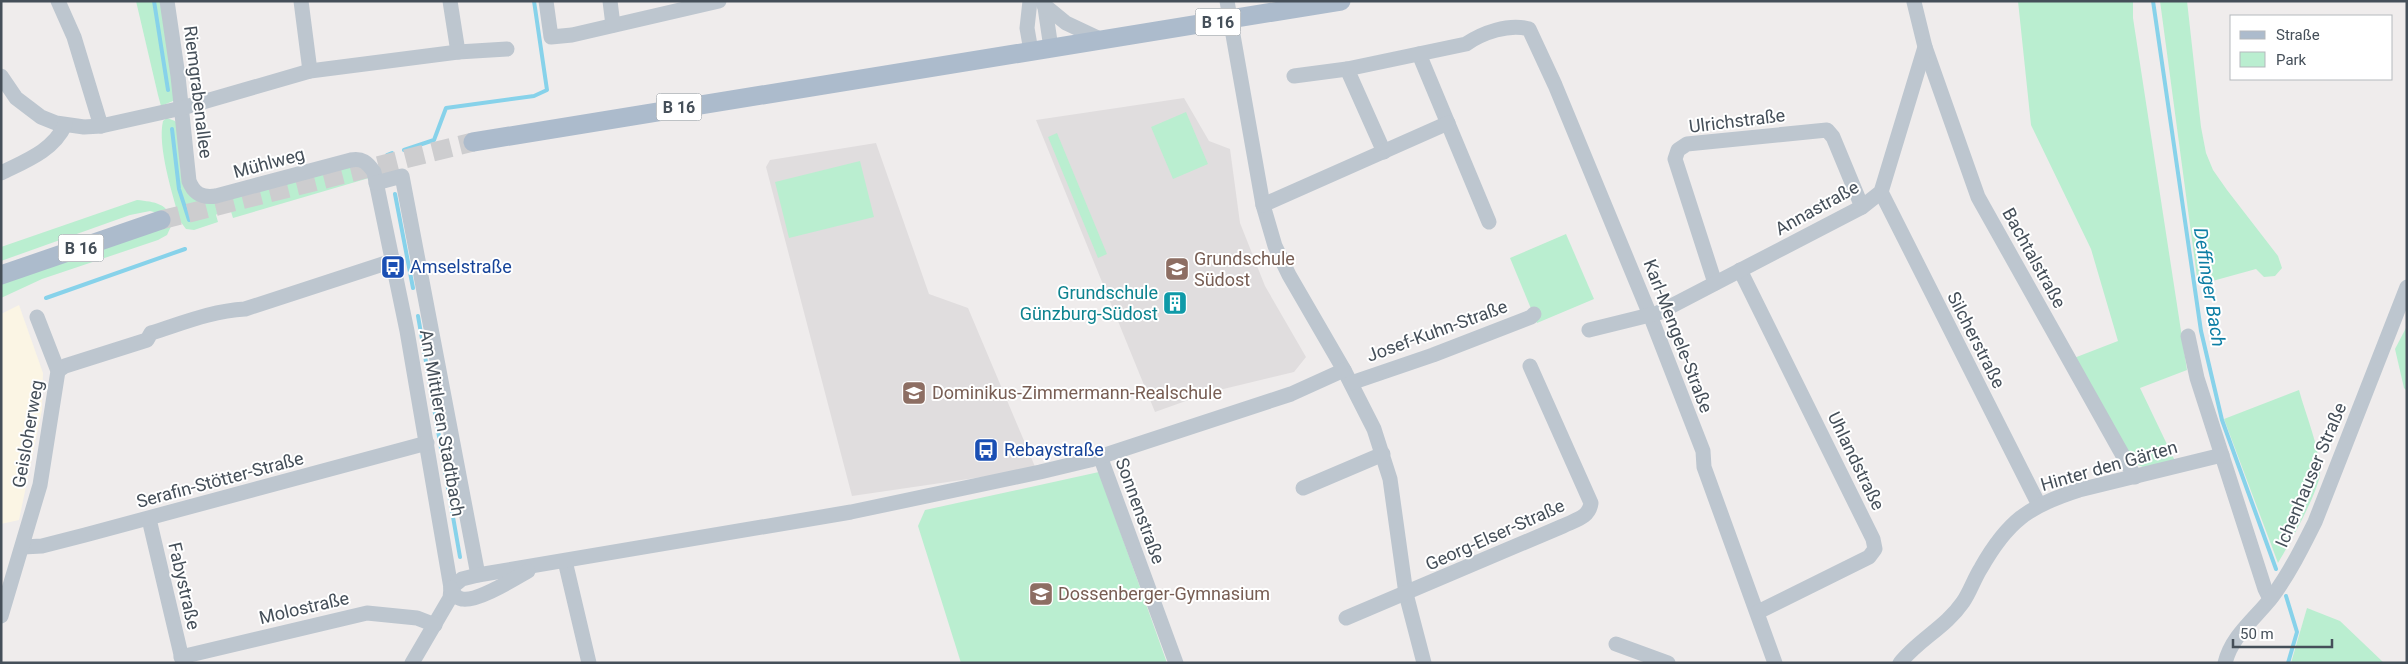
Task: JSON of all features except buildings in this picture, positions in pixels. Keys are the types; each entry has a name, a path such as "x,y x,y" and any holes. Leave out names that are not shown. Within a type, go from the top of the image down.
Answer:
{"main road":[{"name":"B 16","path":"473,142 1341,1"},
{"name":"B 16","path":"1,275 161,220"}],"street":[{"path":"58,1 74,36 101,126"},
{"name":"Riemgrabenallee","path":"167,1 192,188"},
{"path":"301,1 310,71"},
{"path":"450,1 458,52"},
{"path":"546,1 551,37 572,35 678,7 719,1"},
{"path":"610,1 614,25"},
{"path":"1030,1 1027,28 1031,51"},
{"path":"1227,1 1263,205 1275,246 1289,275 1348,376 1374,429 1383,454 1390,479 1406,594 1424,663"},
{"path":"1914,2 1925,48"},
{"path":"1044,3 1066,24 1100,40"},
{"path":"1044,3 1051,48"},
{"name":"Karl-Mengele-Straße","path":"1419,54 1466,44 1479,35 1519,26 1529,29 1534,35 1650,315 1703,451 1707,474 1775,663"},
{"name":"Annastraße","path":"1589,330 1658,313 1862,207 1881,192 1925,48"},
{"name":"Bachtalstraße","path":"1925,48 1978,197 2135,477"},
{"path":"1,76 16,98 41,117 64,125 101,126 182,108 310,71 458,52 507,49"},
{"path":"1294,76 1347,69 1419,54 1489,222"},
{"path":"1347,69 1384,152"},
{"path":"1263,205 1448,123"},
{"path":"1,173 49,148 61,134 64,125"},
{"name":"Ulrichstraße","path":"1715,283 1675,159 1678,150 1687,144 1827,130 1833,137 1862,207"},
{"name":"Mühlweg","path":"192,188 203,196 216,196 360,159"},
{"name":"Am Mittleren Stadtbach","path":"360,159 368,164 374,172 427,443 451,588 450,598 412,663"},
{"name":"Am Mittleren Stadtbach","path":"376,183 402,176 478,575"},
{"name":"Silcherstraße","path":"1881,192 2039,505"},
{"path":"58,371 65,366 147,340 152,333 200,316 220,310 245,309 392,261"},
{"name":"Uhlandstraße","path":"1740,270 1873,540 1875,549 1869,557 1758,612"},
{"name":"Ichenhauser Straße","path":"2225,663 2235,637 2271,597 2287,574 2314,522 2407,287"},
{"name":"Josef-Kuhn-Straße","path":"1348,376 1433,355 1534,314"},
{"name":"Geisloherweg","path":"1,616 40,485 58,371 37,317"},
{"path":"2188,336 2197,378 2265,588 2271,597"},
{"name":"Georg-Elser-Straße","path":"1406,594 1571,523 1590,511 1591,503 1530,366"},
{"path":"537,565 490,591 467,599 461,599 454,595 451,588 462,579 478,575 537,565 566,561 851,512 1040,472 1100,456 1348,376"},
{"name":"Serafin-Stötter-Straße","path":"23,547 42,546 427,443"},
{"path":"1303,488 1383,454"},
{"name":"Hinter den Gärten","path":"1900,663 1948,620 1964,602 1979,570 2002,534 2015,521 2039,505 2078,490 2222,455"},
{"name":"Sonnenstraße","path":"1100,456 1176,663"},
{"name":"Fabystraße","path":"149,518 182,660"},
{"path":"566,561 589,663"},
{"path":"1346,618 1406,594"},
{"name":"Molostraße","path":"182,660 367,613 417,618 435,625"},
{"path":"1616,644 1668,663"}],"shaded area":[{"name":"Grundschule Südost","path":"1184,98 1209,141 1230,149 1240,223 1265,286 1306,357 1294,372 1211,392 1155,412 1036,120"},
{"name":"Dominikus-Zimmermann-Realschule","path":"876,143 929,294 968,308 1036,469 852,496 766,167 770,160"},
{"path":"19,305 43,373 42,410 19,520 1,524 1,314"}],"green space":[{"path":"136,1 160,1 175,97 173,101 161,106 158,95"},
{"path":"2018,1 2133,1 2133,18 2187,370 2140,388 2175,461 2143,467 2135,464 2074,358 2118,341 2091,249 2031,125"},
{"path":"2160,1 2187,1 2201,127 2206,153 2213,170 2278,256 2282,268 2275,276 2264,277 2256,269 2198,285"},
{"path":"1186,112 1208,164 1173,179 1151,127"},
{"path":"167,118 175,121 178,125 181,175 221,201 222,208 216,215 218,222 194,230 186,229 180,221 170,185 162,144 163,121"},
{"path":"1057,133 1107,254 1098,258 1048,137"},
{"path":"860,161 874,217 789,238 775,182"},
{"path":"349,166 361,169 369,178 233,218 227,199"},
{"path":"137,200 155,203 168,211 173,222 167,235 158,240 42,279 1,298 1,281 158,213 150,211 130,215 1,261 1,247"},
{"path":"1566,234 1594,299 1537,323 1510,258"},
{"path":"2407,326 2407,391 2404,388 2395,349"},
{"path":"2299,390 2315,441 2320,472 2310,504 2278,563 2224,419"},
{"name":"Dossenberger-Gymnasium","path":"1099,472 1167,663 961,663 918,526 925,510"},
{"path":"2307,608 2340,621 2384,663 2291,663"}],"waterway":[{"path":"154,1 168,90"},
{"path":"404,150 434,140 446,108 534,96 547,90 534,1"},
{"name":"Deffinger Bach","path":"2153,1 2201,331 2222,420 2276,569"},
{"path":"172,129 179,189 189,220"},
{"path":"389,166 387,155 392,153"},
{"path":"395,194 413,288"},
{"path":"46,298 185,249"},
{"path":"418,316 460,557"},
{"name":"Deffinger Bach","path":"2286,596 2297,632 2288,663"}],"tunnel":[{"path":"161,220 473,142"}],"place":[{"name":"Amselstraße","path":"393,267"},
{"name":"Grundschule Südost","path":"1177,269"},
{"name":"Grundschule Günzburg-Südost","path":"1175,303"},
{"name":"Dominikus-Zimmermann-Realschule","path":"914,393"},
{"name":"Rebaystraße","path":"986,450"},
{"name":"Dossenberger-Gymnasium","path":"1041,594"}]}
